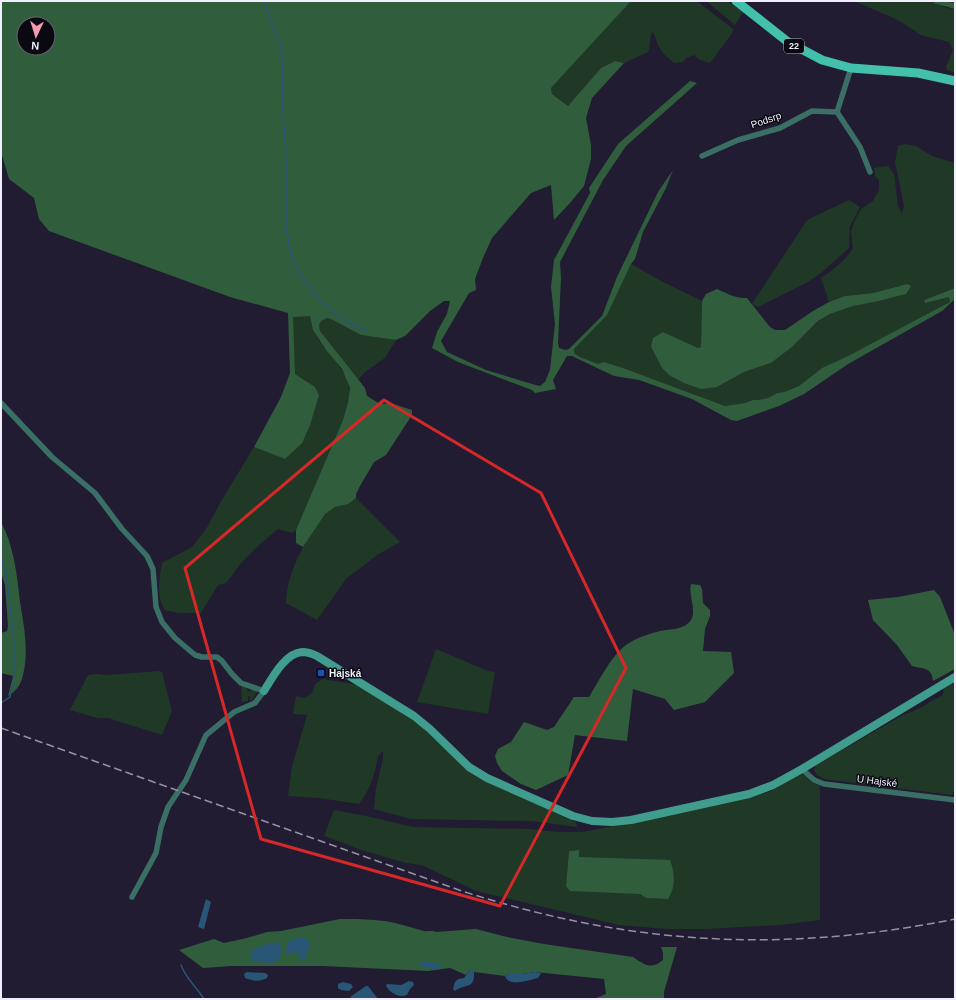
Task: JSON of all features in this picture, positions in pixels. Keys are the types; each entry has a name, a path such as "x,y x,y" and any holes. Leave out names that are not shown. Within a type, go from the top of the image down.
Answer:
{"main road":[{"name":"22","path":"736,1 788,42 822,60 851,68 918,73 955,81"}],"street":[{"path":"851,68 837,112 860,147 870,172"},
{"name":"Podsrp","path":"702,156 738,140 780,128 812,112 837,112"},
{"path":"1,404 52,457 95,493 122,529 147,556 153,568 156,607 162,622 175,638 195,655 202,657 217,657 241,682 264,691"},
{"path":"132,897 156,853 161,827 168,807 186,780 206,735 234,712 255,703 281,664 292,656 301,652 317,656 414,716 430,729 469,767 487,778 572,816 592,821 612,822 631,820 749,794 773,785 955,677"},
{"name":"U Hajské","path":"802,769 814,780 824,784 955,800"}],"highlighted area":[{"path":"384,400 541,493 626,668 500,906 261,839 185,568"}],"green space":[{"path":"1,1 631,1 551,88 552,94 568,106 601,68 615,61 624,63 592,98 586,118 591,145 591,159 584,186 554,220 551,185 531,193 492,238 475,279 476,290 469,293 441,341 447,352 486,370 540,386 545,382 550,370 555,324 551,287 554,260 590,193 589,188 618,144 690,81 697,83 626,146 603,180 560,262 559,348 565,350 569,349 602,316 617,277 658,192 673,170 666,188 643,232 635,259 631,264 607,315 574,349 574,353 580,357 598,364 604,362 623,368 725,406 745,403 753,400 768,398 777,393 799,386 822,368 850,355 950,302 949,297 925,303 924,300 955,288 955,299 942,311 848,364 804,394 779,406 737,421 731,420 692,399 639,380 614,376 572,356 567,356 553,380 556,389 535,393 532,390 458,362 432,348 437,332 447,314 450,301 444,301 430,311 405,336 396,340 361,335 327,318 321,321 319,325 320,331 365,388 367,396 380,404 390,403 412,410 412,415 386,455 374,462 356,494 356,498 348,504 335,507 325,514 303,547 296,543 296,530 343,420 350,388 342,369 326,350 313,330 310,316 293,317 295,374 315,387 319,395 310,425 302,443 285,459 254,447 281,397 290,373 288,313 230,297 49,231 39,219 34,198 9,179 1,152"},
{"path":"631,1 697,1 733,29 733,32 710,63 700,60 694,55 686,58 683,62 674,63 661,50 652,32 648,52 624,63 615,61 601,68 568,106 552,94 551,88"},
{"path":"706,1 727,1 743,12 735,25"},
{"path":"854,1 942,1 935,2 946,8 955,9 955,73 947,70 946,67 953,50 949,42 921,35 898,20"},
{"path":"942,1 955,3 955,9 933,3"},
{"path":"905,144 916,146 932,156 955,163 955,288 924,300 925,303 949,296 950,302 946,305 822,368 799,386 777,393 768,398 725,406 623,368 604,362 598,365 574,353 574,349 607,315 631,264 702,301 701,347 698,348 663,332 651,347 662,368 669,375 717,387 744,372 771,363 792,347 819,321 830,314 853,306 906,294 907,284 873,293 845,296 829,302 821,278 839,264 853,248 851,232 854,222 861,209 873,201 879,190 879,180 875,176 874,168 888,166 894,174 898,206 902,213 904,206 895,162 898,146"},
{"path":"849,200 860,207 850,227 849,248 822,272 808,282 758,307 752,304 807,220"},
{"path":"907,284 911,286 906,294 853,306 830,314 818,321 792,347 771,363 744,372 717,387 701,389 684,383 669,375 662,368 651,347 653,338 663,332 698,348 701,347 702,301 706,294 717,289 735,297 747,298 770,327 775,330 785,330 829,302 845,296 873,293"},
{"path":"310,315 313,329 318,338 340,367 348,382 349,397 343,420 296,530 292,533 278,529 259,545 242,562 226,583 218,585 201,613 179,613 165,610 159,594 159,581 162,563 192,547 206,529 254,447 285,459 314,408 319,395 315,387 295,374 292,317"},
{"path":"327,318 361,335 396,340 385,358 365,372 358,380 320,331 319,325 321,321"},
{"path":"356,498 400,542 377,555 346,579 317,620 286,603 292,573 299,554 323,516 333,508"},
{"path":"1,522 9,541 16,571 26,648 25,666 21,682 16,690 8,696 13,676 1,673 1,633 7,631 8,626 5,585 1,572"},
{"path":"691,584 700,585 702,589 703,603 710,610 710,616 705,629 703,651 731,652 734,673 705,702 674,710 665,699 633,689 627,741 575,735 568,775 536,790 521,784 502,771 495,756 498,749 511,742 524,722 547,730 554,727 574,697 589,697 610,662 626,645 647,635 685,626 693,616 690,588"},
{"path":"934,590 940,597 955,635 955,669 933,681 929,671 912,666 897,645 873,620 868,600 898,597"},
{"path":"436,649 488,671 495,672 488,714 417,702"},
{"path":"162,672 172,711 162,735 108,718 97,718 70,710 88,675"},
{"path":"323,679 358,685 424,728 474,775 488,783 529,799 576,822 577,827 531,821 411,819 374,809 376,788 383,758 383,751 378,756 372,782 359,804 319,798 288,796 292,767 307,715 293,714 296,696 304,698 308,696 312,693 315,684"},
{"path":"955,682 955,784 952,795 824,779 817,775 814,770 816,765 905,714 920,708 943,695 944,686"},
{"path":"241,685 247,687 249,692 252,689 258,690 253,699 250,701 250,696 248,696 248,701 242,702"},
{"path":"803,774 811,782 820,786 820,920 780,925 706,929 667,929 619,925 476,891 422,865 406,863 358,849 324,836 334,810 413,827 530,829 557,832 581,832 769,792 797,775","holes":["579,850 579,857 668,899 646,898 640,894 566,886 569,851"]},
{"path":"579,850 579,857 670,860 674,880 671,894 668,899 646,898 640,894 570,891 566,886 569,851"},
{"path":"340,919 385,921 425,931 436,932 476,929 544,944 633,957 651,966 663,960 661,947 677,947 664,992 664,998 666,999 594,999 606,994 604,979 535,972 509,974 505,976 474,972 473,970 470,970 466,975 450,968 428,971 323,966 232,966 203,968 179,950 214,939 224,943 267,932 281,931"}],"water":[{"path":"206,899 211,902 204,929 198,927"},
{"path":"304,937 310,943 305,960 302,961 298,953 295,952 289,954 286,951 287,943 294,939"},
{"path":"279,942 282,952 277,962 267,963 252,961 250,952 256,948"},
{"path":"419,963 438,963 441,965 440,968 434,969 420,966"},
{"path":"470,970 473,970 474,972 474,978 471,984 455,991 453,989 456,981 464,978"},
{"path":"247,972 265,973 268,975 267,978 259,981 245,978 244,974"},
{"path":"541,973 538,978 519,982 510,982 505,976 509,974"},
{"path":"409,981 413,982 414,985 407,995 404,996 395,994 386,986 387,984 401,985"},
{"path":"343,982 351,984 353,987 349,991 341,990 338,988 338,984"},
{"path":"368,986 378,999 354,999 350,997"}],"waterway":[{"path":"265,1 268,14 280,44 283,61 282,102 286,151 286,227 291,255 298,271 320,301 347,322 366,330"},
{"path":"1,559 6,570 14,641 14,676 10,697 1,703"},
{"path":"181,965 204,999"}],"railway":[{"path":"1,728 459,890 521,908 583,923 644,933 705,938 766,940 828,937 891,930 955,919"}],"place":[{"name":"Hajská","path":"321,673"}]}
